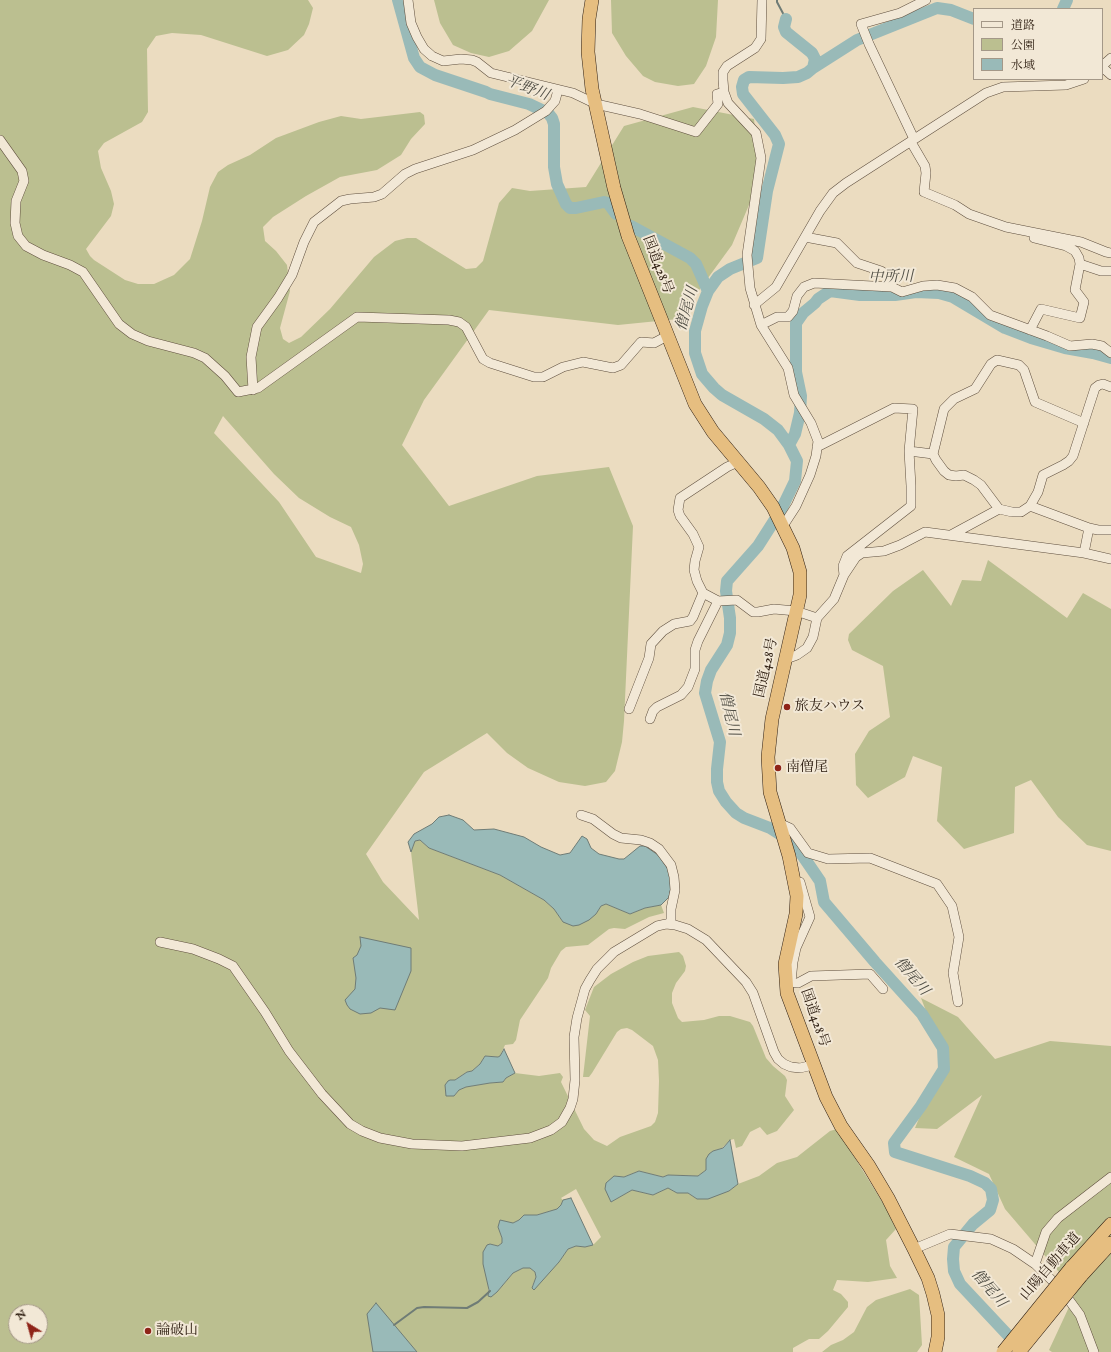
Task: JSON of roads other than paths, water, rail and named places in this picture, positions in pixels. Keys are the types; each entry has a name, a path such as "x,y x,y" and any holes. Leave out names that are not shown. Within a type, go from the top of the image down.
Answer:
{"highway":[{"name":"国道428号","path":"592,0 589,19 588,52 596,104 614,188 626,230 667,336 696,404 713,432 759,487 778,517 793,548 800,572 800,595 772,719 768,757 770,792 789,856 797,896 796,914 785,964 788,994 813,1065 833,1112 850,1140 869,1166 888,1198 914,1249 932,1289 938,1315 938,1337 935,1352"},
{"name":"山陽自動車道","path":"1019,1352 1111,1224"},
{"name":"山陽自動車道","path":"1003,1352 1076,1272 1111,1243"}],"street":[{"path":"408,0 411,23 417,37 424,49 432,56 443,61 461,59 472,60 491,73 574,93 596,104 640,114 696,132 718,104 717,94 724,92"},
{"path":"762,0 761,39 755,48 727,66 723,72 724,92 728,103 756,133 761,158 747,255 747,268 754,305 760,325 788,368 794,395 811,422 818,441 816,456 810,475 796,506 778,517"},
{"path":"926,0 900,13 861,24 925,166 926,173 924,192 955,205 969,214 1009,228 1081,242 1111,253"},
{"path":"1103,66 1111,58"},
{"path":"1103,68 1111,75"},
{"path":"754,305 776,286 820,211 833,193 846,183 986,93 1003,87 1066,85 1081,80"},
{"path":"253,390 251,357 257,327 278,298 292,275 304,242 314,222 341,201 374,197 382,194 405,174 415,169 473,150 514,130 546,111 555,101 558,90"},
{"path":"0,140 22,171 24,181 16,200 15,223 18,236 26,246 43,255 70,264 83,272 119,324 132,334 148,341 194,353 212,363 238,392 258,388 357,317 449,320 459,322 466,327 483,359 490,363 534,376 543,377 563,367 583,362 613,368 621,365 641,342 654,343 667,336"},
{"path":"1009,228 1012,234 1038,238 1066,246 1075,251 1079,258 1080,273 1075,290 1084,302 1080,318 1041,309 1030,330"},
{"path":"805,237 837,243 857,263 881,271 887,275 892,287"},
{"path":"1080,264 1101,271 1111,271"},
{"path":"760,325 777,317 788,317 792,311 796,296 804,287 814,283 892,287 902,292 923,286 937,285 955,288 972,297 990,315 1070,346 1092,344 1102,346 1111,353"},
{"path":"1084,423 1035,402 1024,370 1019,365 996,360 991,364 975,389 954,400 944,410 933,454 944,471 956,476 964,476 981,485 999,509 1020,512 1030,506 1038,492 1043,475 1063,465 1073,456 1084,423 1095,388 1103,384 1111,388"},
{"path":"817,447 894,408 912,409 909,452 911,506 847,556 843,566 844,575"},
{"path":"909,452 933,454"},
{"path":"738,462 727,466 686,493 680,498 678,503 680,516 699,547 694,570 697,581 703,593 718,601 737,600 753,612 774,609 796,611 816,618"},
{"path":"1030,506 1089,528 1111,530"},
{"path":"951,535 999,509"},
{"path":"1084,553 1089,528"},
{"path":"786,658 797,655 807,648 813,638 816,618 834,599 844,575 856,557 862,553 884,551 900,545 925,532 1084,553 1111,559"},
{"path":"629,709 649,658 651,644 663,631 674,624 690,620 693,617 703,593"},
{"path":"650,719 653,711 657,707 681,694 688,686 695,669 695,650 698,641 702,630 718,601"},
{"path":"581,815 593,819 621,838 641,840 650,843 659,849 671,865 674,877 675,890 671,924"},
{"path":"781,830 790,828 808,853 828,859 870,858 937,884 952,906 959,937 953,973 958,1002"},
{"path":"160,942 193,949 233,966 265,1012 289,1051 322,1094 350,1124 362,1131 386,1140 412,1144 462,1146 530,1138 551,1130 562,1122 573,1099 575,1080 574,1037 577,1018 585,989 597,969 614,952 657,926 666,924 688,929 706,940 746,982 753,993 774,1052 778,1059 791,1067 800,1068 813,1065"},
{"path":"788,982 798,983 811,976 870,974 883,989"},
{"path":"1035,1264 1046,1232 1058,1218 1111,1177"},
{"path":"914,1249 950,1234 991,1239 1013,1248 1035,1264 1061,1289 1080,1315 1094,1352"}],"water":[{"path":"449,815 463,820 474,830 494,829 524,837 541,847 560,855 570,853 582,836 587,839 591,848 599,854 619,859 624,859 640,846 645,846 658,855 670,872 671,887 669,897 661,905 645,908 630,914 606,904 601,906 596,914 589,920 573,926 563,922 554,909 544,900 500,875 429,848 420,840 415,841 411,852 408,842 414,834 432,824 439,817"},
{"path":"360,937 411,948 411,971 395,1010 380,1008 371,1013 360,1014 350,1009 347,1005 345,1000 355,989 356,978 353,958 357,955 361,946"},
{"path":"504,1049 515,1073 506,1078 503,1082 466,1087 459,1090 454,1096 446,1096 445,1085 448,1081 455,1080 467,1072 472,1071 480,1064 485,1056 500,1056"},
{"path":"730,1140 738,1184 729,1191 708,1199 697,1199 688,1193 677,1193 668,1188 653,1195 632,1190 611,1202 605,1189 606,1183 614,1176 624,1177 639,1171 663,1177 668,1175 698,1176 706,1170 706,1159 709,1154 723,1148"},
{"path":"571,1198 593,1245 585,1247 576,1246 568,1249 559,1262 534,1290 532,1288 536,1277 535,1272 530,1268 523,1268 513,1273 491,1297 488,1296 489,1290 483,1264 483,1252 487,1245 490,1244 498,1246 502,1243 502,1238 498,1227 500,1220 513,1223 524,1215 537,1215 557,1209 563,1200"},
{"path":"376,1303 417,1352 373,1352 367,1314"}],"waterway":[{"name":"平野川","path":"398,0 414,58 420,67 435,75 490,94 529,104 548,113 554,124 554,167 557,184 566,204 570,208 576,208 604,202 608,203 616,214"},
{"path":"777,0 786,19"},
{"name":"僧尾川","path":"1063,8 1067,0"},
{"name":"僧尾川","path":"813,68 857,40 937,8 951,10 973,19"},
{"name":"僧尾川","path":"786,19 784,27 786,32 812,53 815,59 813,68 807,73 798,77 749,77 744,80 742,87 743,94 775,135 779,144 767,191 757,258 730,269 718,277 708,291 695,331 695,353 702,374 722,395 764,419 778,430 789,445 797,461 795,481 781,510 758,546 727,581 726,591 730,618 730,633 727,645 711,670 705,693 720,742 717,782 719,791 736,813 744,818 770,828 794,843 820,881 824,902 922,1014 943,1048 944,1069 921,1106 894,1143 895,1152 970,1176 985,1183 991,1189 993,1200 990,1210 973,1224 954,1247 954,1271 960,1284 1019,1347"},
{"name":"平野川","path":"631,226 690,258 696,264 708,291"},
{"name":"中所川","path":"789,445 795,434 800,413 801,396 796,372 796,323 803,313 818,299 830,291 860,295 895,295 916,292 939,293 953,297 1005,328 1031,338 1065,348 1111,358"},
{"path":"394,1325 417,1308 467,1308 478,1302 490,1291"}],"place":[{"name":"旅友ハウス","path":"787,707"},
{"name":"南僧尾","path":"778,768"},
{"name":"論破山","path":"148,1331"}]}
